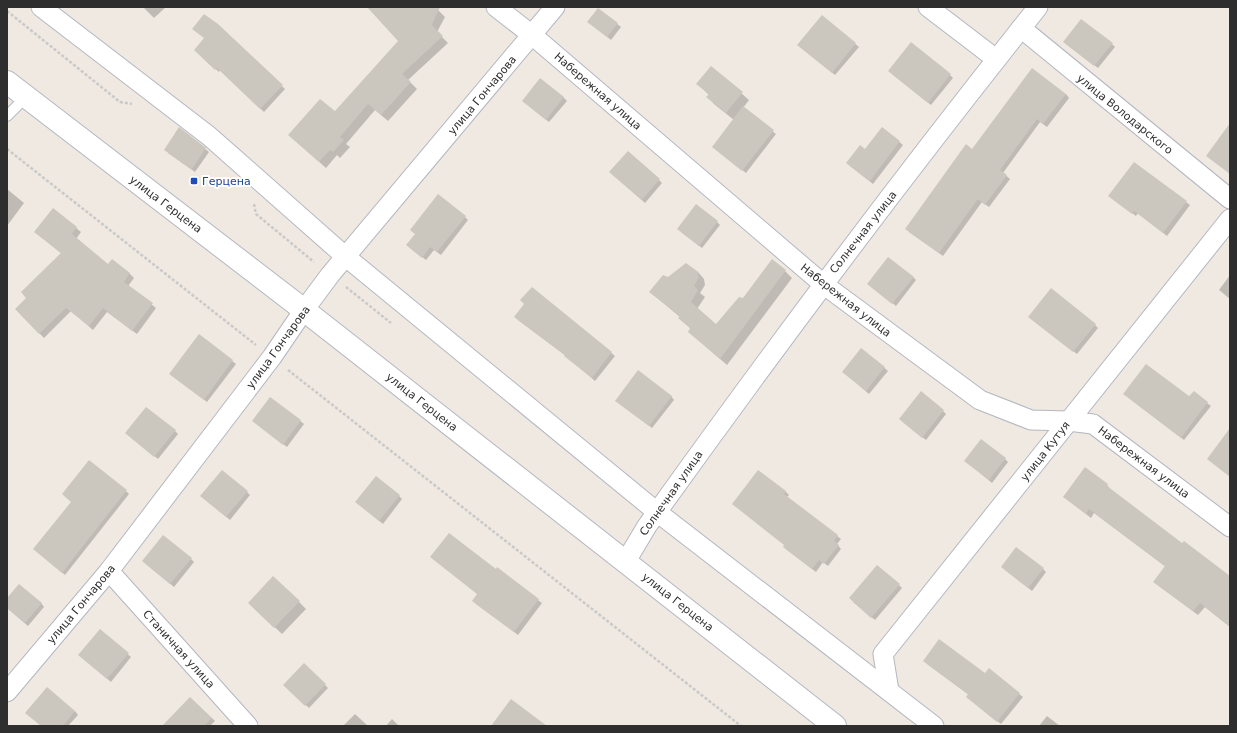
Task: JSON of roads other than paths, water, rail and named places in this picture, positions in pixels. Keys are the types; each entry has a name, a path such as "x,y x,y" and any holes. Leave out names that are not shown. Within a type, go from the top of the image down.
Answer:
{"main road":[{"name":"улица Герцена","path":"7,82 304,310 835,726"}],"street":[{"path":"41,7 209,136 346,257 656,512 934,726"},
{"name":"Набережная улица","path":"496,7 532,35 823,284 980,400 1031,420 1068,421 1094,424 1230,527"},
{"name":"улица Гончарова","path":"7,692 109,571 272,357 304,310 346,257 555,7"},
{"path":"928,7 996,59"},
{"name":"Солнечная улица","path":"626,561 656,512 823,284 996,59 1038,7"},
{"name":"улица Володарского","path":"1021,28 1230,199"},
{"name":"улица Кутуя","path":"889,691 883,654 1230,218"},
{"name":"Станичная улица","path":"109,571 248,726"}],"lane":[{"path":"7,116 26,97"}],"place":[{"name":"Герцена","path":"194,181"}]}
